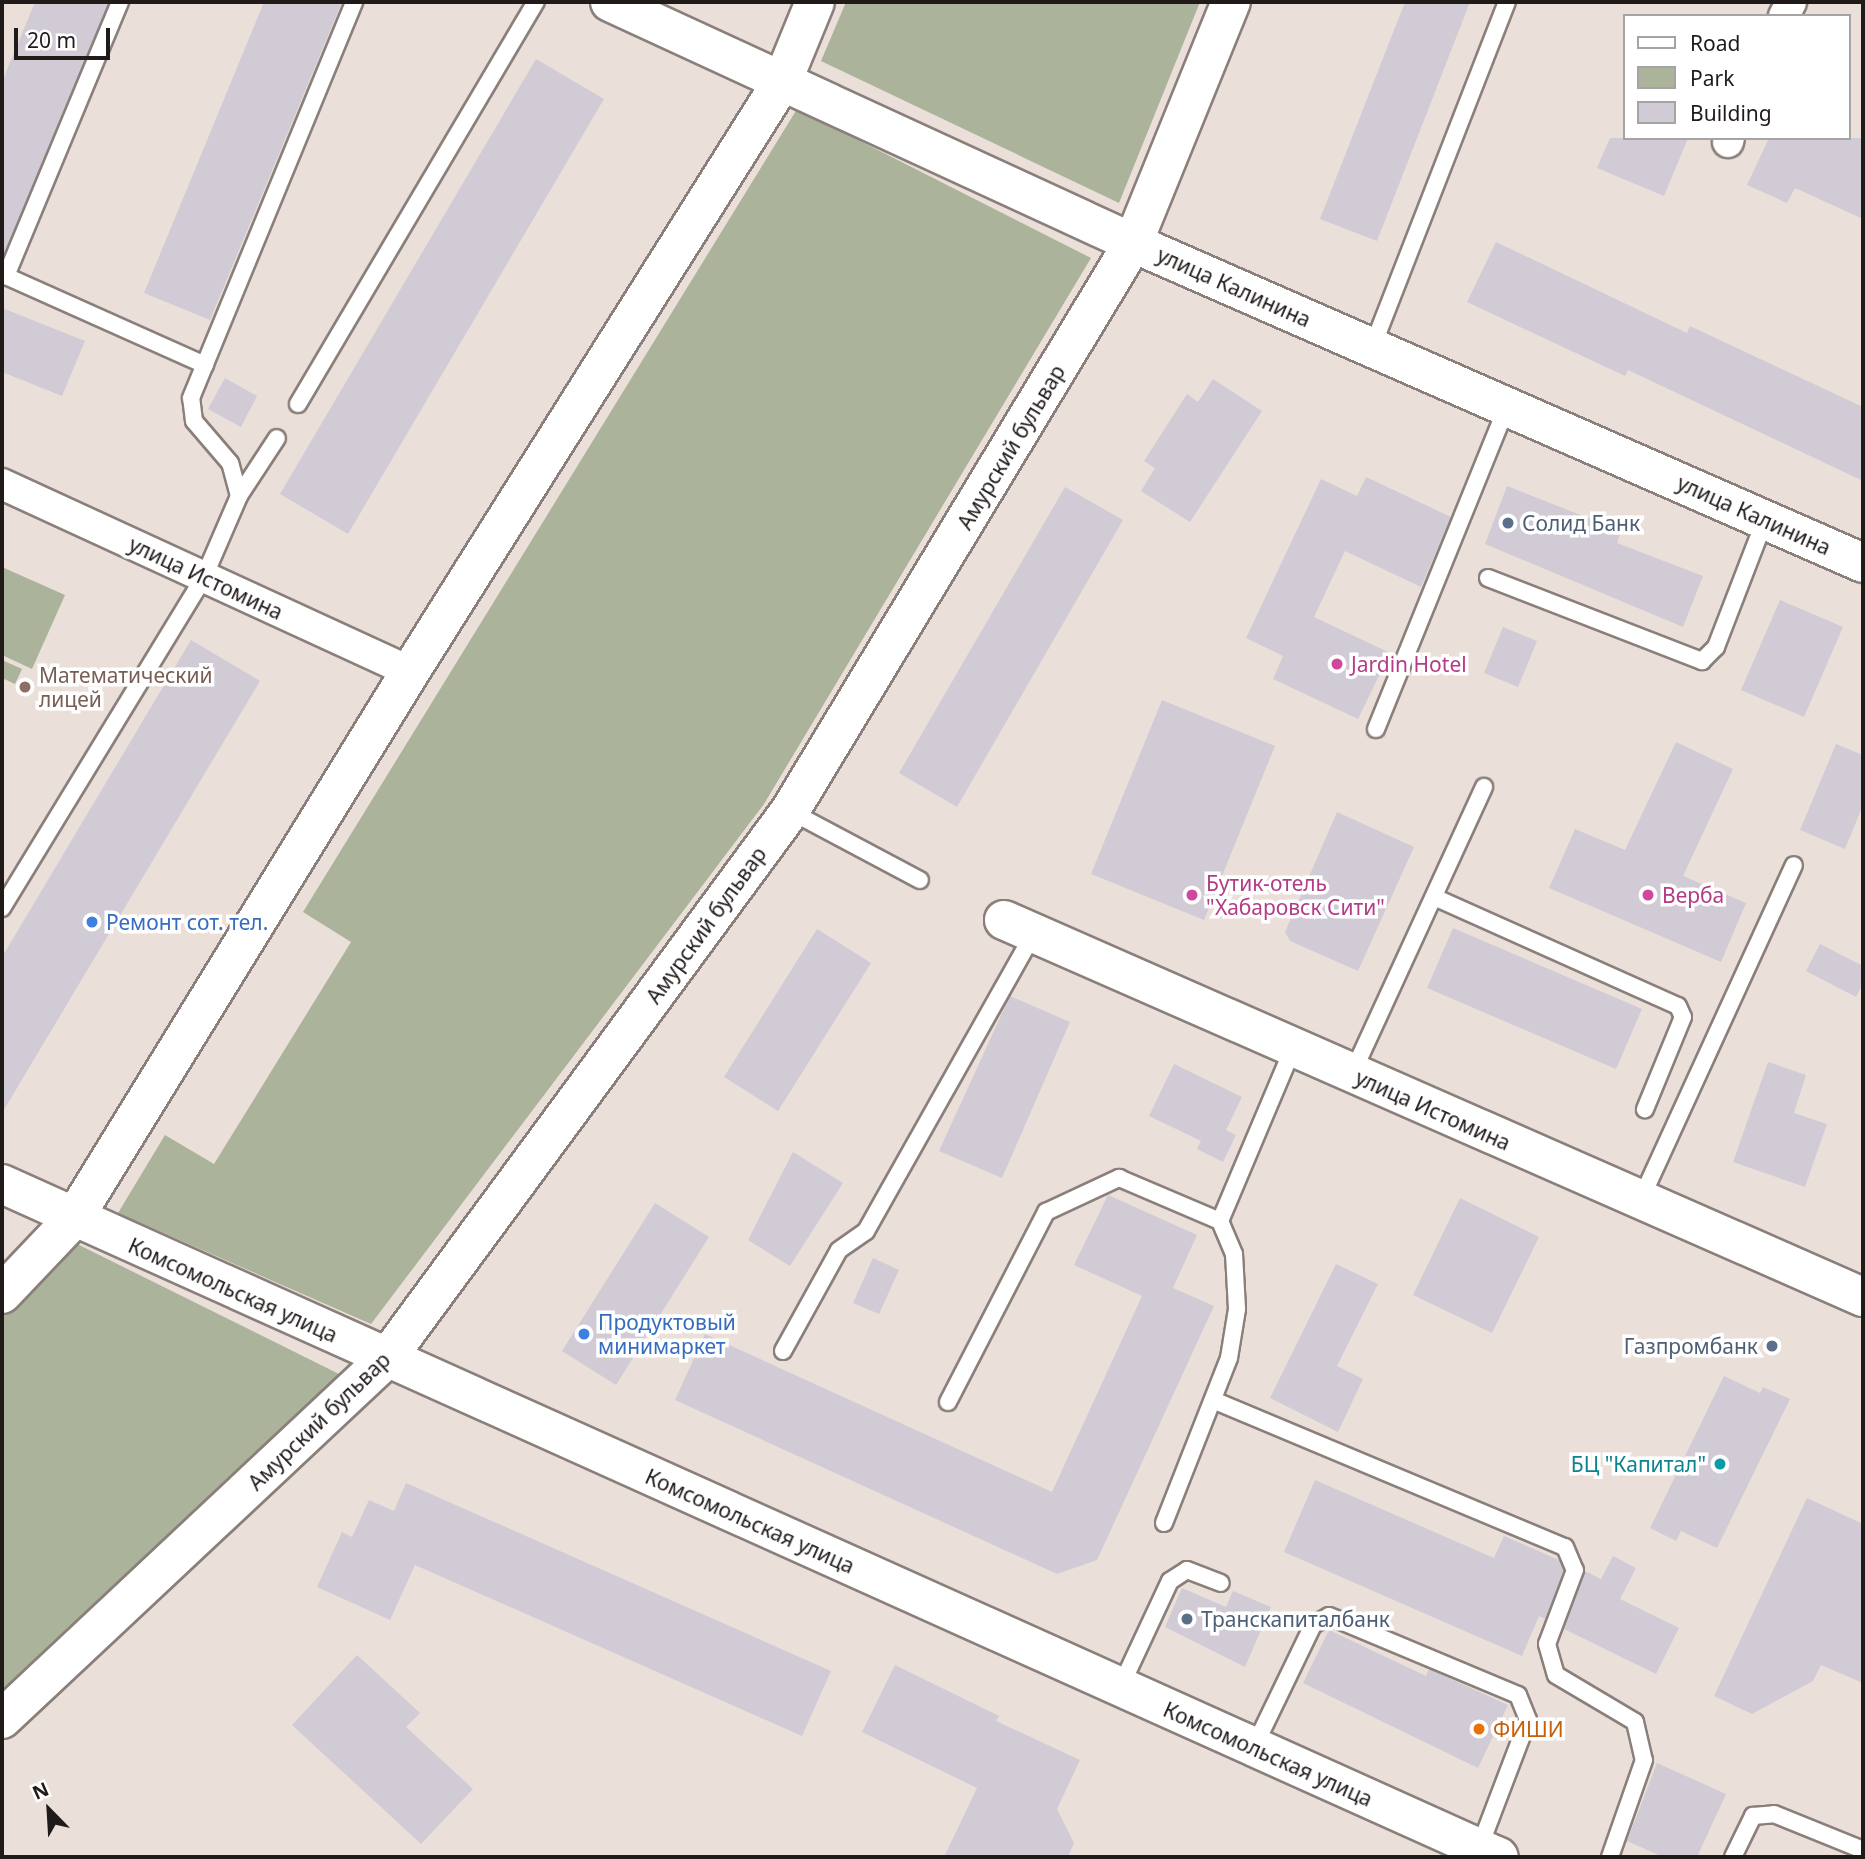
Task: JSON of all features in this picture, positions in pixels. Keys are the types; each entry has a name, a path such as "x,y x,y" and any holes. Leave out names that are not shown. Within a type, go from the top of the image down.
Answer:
{"street":[{"name":"улица Калинина","path":"611,2 1133,243 1863,563"},
{"path":"2,1294 74,1218 410,672 783,80 815,2"},
{"name":"Амурский бульвар","path":"2,1719 387,1358 790,811 1133,243 1231,2"},
{"name":"улица Истомина","path":"2,484 410,672"},
{"name":"улица Истомина","path":"1019,926 1640,1202 1863,1297"},
{"name":"Комсомольская улица","path":"2,1184 1489,1853"}],"lane":[{"path":"120,2 4,275 205,365"},
{"path":"239,496 230,463 194,421 191,398 354,2"},
{"path":"298,404 536,2"},
{"path":"1372,348 1507,2"},
{"path":"1376,729 1507,407"},
{"path":"2,908 204,577 239,496 277,438"},
{"path":"1488,578 1702,660 1716,647 1765,520"},
{"path":"1352,1074 1484,787"},
{"path":"790,811 920,880"},
{"path":"1640,1202 1794,865"},
{"path":"1434,897 1678,1006 1683,1017 1644,1109"},
{"path":"783,1351 839,1250 866,1231 1019,926"},
{"path":"1220,1221 1293,1048"},
{"path":"948,1402 1046,1212 1119,1178 1220,1221 1234,1254 1237,1309 1229,1358 1164,1524"},
{"path":"1213,1400 1565,1547 1575,1570 1547,1644 1556,1675 1635,1722 1644,1760 1610,1857"},
{"path":"1120,1688 1170,1581 1187,1570 1221,1583"},
{"path":"1254,1747 1313,1625 1329,1616 1518,1695 1528,1720 1489,1853"},
{"path":"1733,1857 1753,1816 1774,1814 1863,1850"}],"green space":[{"path":"846,2 1200,2 1119,203 821,61"},
{"path":"797,109 1091,258 764,804 371,1324 118,1213 165,1135 214,1164 351,942 303,912"},
{"path":"2,567 65,595 32,669 2,655"},
{"path":"2,660 22,669 15,684 2,678"},
{"path":"73,1242 341,1375 2,1696 2,1316"}],"building":[{"path":"35,2 109,2 2,259 2,82"},
{"path":"264,2 342,2 210,320 144,293"},
{"path":"1405,2 1470,2 1377,241 1320,219"},
{"path":"536,59 604,99 348,534 280,494"},
{"path":"1610,138 1687,140 1664,196 1597,168"},
{"path":"1863,138 1863,219 1795,188 1787,203 1747,185 1768,140"},
{"path":"1496,242 1687,333 1690,326 1863,407 1863,481 1628,370 1625,376 1467,302"},
{"path":"2,308 85,341 62,396 2,372"},
{"path":"225,378 257,396 241,427 208,409"},
{"path":"1213,379 1262,411 1190,522 1141,491 1155,468 1144,461 1187,394 1198,402"},
{"path":"1366,477 1451,517 1421,587 1345,551 1314,617 1390,653 1358,719 1273,679 1283,656 1246,638 1321,479 1357,496"},
{"path":"1507,486 1621,531 1617,543 1703,576 1683,627 1485,544"},
{"path":"1065,487 1123,520 957,807 899,773"},
{"path":"1780,600 1843,627 1804,717 1741,690"},
{"path":"1503,627 1537,641 1518,687 1484,673"},
{"path":"191,640 260,681 2,1113 2,957"},
{"path":"1162,700 1275,746 1204,920 1091,874"},
{"name":"Верба","path":"1676,742 1733,769 1683,876 1746,903 1721,962 1549,888 1575,829 1625,850"},
{"path":"1836,744 1863,755 1863,805 1845,849 1800,830"},
{"path":"1337,812 1414,847 1358,971 1290,941 1285,932"},
{"path":"1453,928 1642,1009 1616,1069 1427,988"},
{"path":"817,929 871,963 778,1111 724,1077"},
{"path":"1820,944 1863,966 1863,983 1856,997 1806,971"},
{"path":"1010,996 1070,1022 1002,1178 939,1151"},
{"path":"1768,1062 1806,1075 1794,1113 1827,1124 1805,1187 1733,1162"},
{"path":"1174,1064 1242,1097 1226,1130 1236,1135 1223,1162 1197,1149 1201,1141 1149,1116"},
{"path":"793,1152 843,1183 790,1266 748,1240"},
{"path":"1108,1195 1197,1235 1173,1288 1214,1306 1097,1560 1057,1574 675,1400 705,1334 1052,1492 1142,1296 1074,1265"},
{"path":"1460,1198 1539,1237 1492,1333 1413,1295"},
{"path":"655,1203 709,1237 616,1385 562,1351"},
{"path":"873,1258 899,1270 879,1314 853,1303"},
{"path":"1336,1264 1378,1284 1337,1366 1363,1379 1338,1432 1270,1398"},
{"name":"БЦ \"Капитал\"","path":"1724,1376 1760,1393 1763,1387 1790,1399 1717,1548 1681,1531 1676,1541 1650,1528"},
{"path":"1315,1480 1494,1558 1504,1536 1559,1560 1564,1570 1545,1619 1539,1616 1522,1656 1284,1552"},
{"path":"406,1483 831,1671 802,1736 415,1565 390,1620 317,1587 342,1532 352,1537 369,1500 394,1511"},
{"path":"1807,1498 1863,1524 1863,1683 1821,1665 1813,1681 1752,1714 1714,1696"},
{"path":"1613,1556 1636,1568 1620,1599 1679,1628 1656,1674 1564,1629 1585,1571 1601,1579"},
{"path":"1182,1588 1226,1607 1233,1591 1271,1607 1245,1667 1165,1627"},
{"path":"1329,1630 1426,1676 1429,1669 1508,1705 1478,1768 1303,1683"},
{"path":"357,1655 420,1713 406,1727 473,1789 421,1844 292,1725"},
{"path":"895,1665 999,1716 996,1721 1080,1760 1057,1809 1074,1843 1068,1857 944,1857 977,1788 862,1732"},
{"path":"1657,1763 1726,1794 1697,1857 1663,1857 1627,1841"}],"place":[{"name":"Солид Банк","path":"1508,523"},
{"name":"Jardin Hotel","path":"1337,664"},
{"name":"Математический лицей","path":"25,687"},
{"name":"Бутик-отель \"Хабаровск Сити\"","path":"1192,895"},
{"name":"Верба","path":"1648,895"},
{"name":"Ремонт сот. тел.","path":"92,922"},
{"name":"Продуктовый минимаркет","path":"584,1334"},
{"name":"Газпромбанк","path":"1772,1346"},
{"name":"БЦ \"Капитал\"","path":"1720,1464"},
{"name":"Транскапиталбанк","path":"1187,1619"},
{"name":"ФИШИ","path":"1479,1729"}]}
